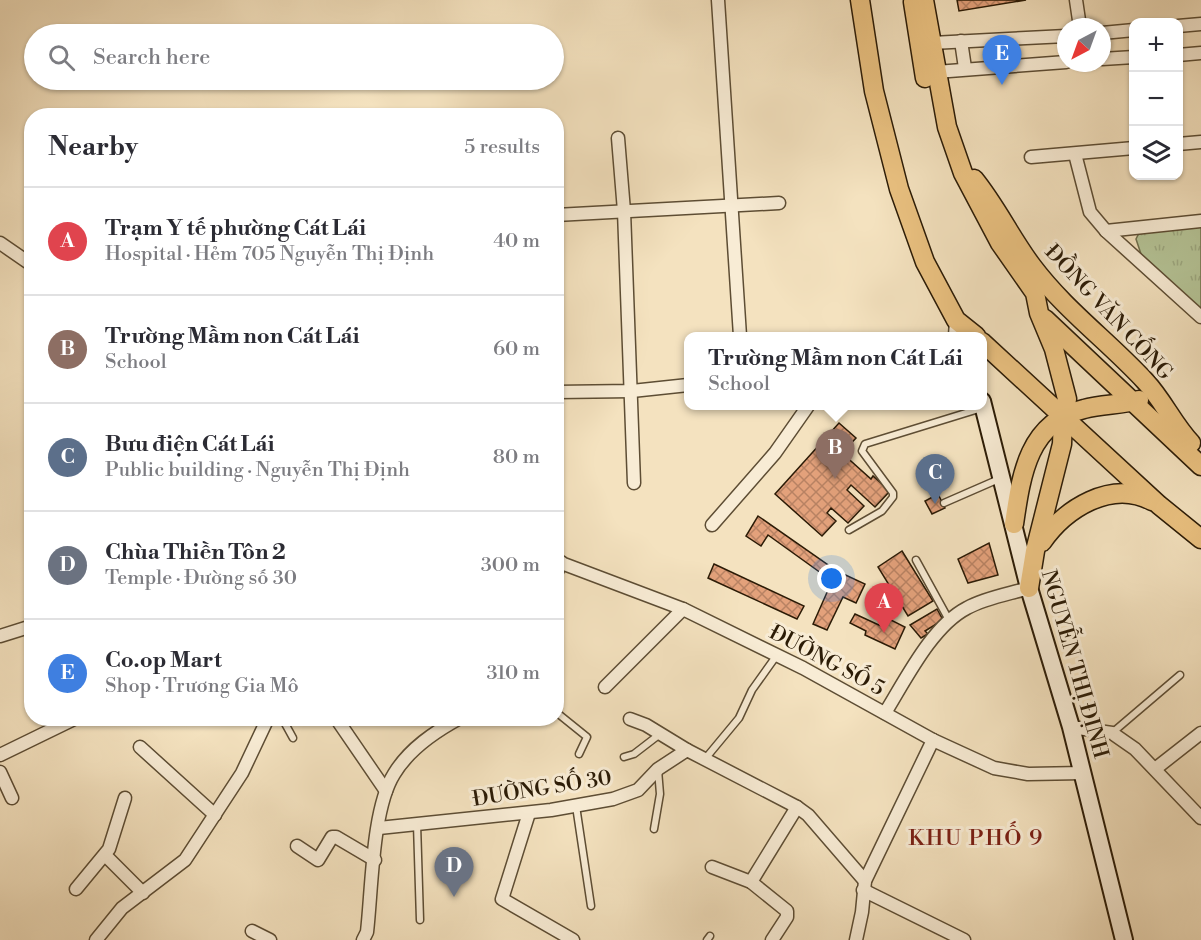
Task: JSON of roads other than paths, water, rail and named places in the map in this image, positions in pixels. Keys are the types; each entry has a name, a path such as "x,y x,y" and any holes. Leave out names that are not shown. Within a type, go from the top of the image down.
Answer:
{"main road":[{"path":"850,0 860,83 890,198 906,235 925,262"},
{"path":"860,0 874,91 899,189 925,262 958,331"},
{"path":"872,0 874,91"},
{"path":"903,0 922,40 930,73 937,129 958,175 1000,243 1035,293 1039,314 1063,379 1067,399 1063,417 1062,444 1035,551 1029,588"},
{"path":"921,1 922,40"},
{"name":"ĐỒNG VĂN CỐNG","path":"958,175 973,178 986,193 1032,266 1065,304 1157,395 1199,457"},
{"name":"ĐỒNG VĂN CỐNG","path":"1039,314 1153,421 1199,457"},
{"path":"987,347 1164,510 1172,525 1201,550"},
{"path":"1014,524 1020,476 1036,440 1063,417 1081,409 1111,406 1157,395"},
{"path":"1132,402 1156,409 1178,429"},
{"path":"1111,406 1153,421"},
{"name":"NGUYỄN THỊ ĐỊNH","path":"985,410 1029,588 1071,727 1124,940"},
{"path":"1035,551 1060,519 1090,500 1124,495 1144,497 1180,520 1201,539"}],"street":[{"path":"718,0 740,332"},
{"path":"1076,0 1079,18"},
{"path":"1183,26 1201,24"},
{"path":"1111,32 1129,30"},
{"path":"922,40 961,41 1057,36"},
{"path":"961,41 965,68"},
{"path":"1183,55 1201,53"},
{"path":"1111,58 1129,57"},
{"path":"930,73 965,68 1057,63"},
{"path":"618,138 624,211 634,483"},
{"path":"1183,144 1201,142"},
{"path":"1031,158 1129,149"},
{"path":"1076,154 1085,199 1090,212 1106,231 1201,317"},
{"path":"564,215 779,203"},
{"path":"1106,231 1201,221"},
{"path":"0,243 24,260"},
{"path":"564,392 632,391 684,385"},
{"path":"712,525 775,453 805,410"},
{"name":"ĐƯỜNG SỐ 5","path":"564,563 683,609 777,655 933,740 994,768 1028,774 1083,773"},
{"path":"885,712 921,656 949,620 968,607 1029,588"},
{"path":"605,687 683,609"},
{"path":"0,636 24,628"},
{"path":"630,719 797,807 808,815 864,886 964,940"},
{"path":"0,755 60,726"},
{"path":"96,940 122,908 185,860 242,773 264,726"},
{"path":"341,726 386,791"},
{"path":"363,940 367,932 379,828 386,791 394,773 414,750 434,732 445,726"},
{"path":"1071,727 1112,732 1155,769 1201,818"},
{"path":"1155,769 1201,733"},
{"path":"856,940 862,912 864,886 933,740"},
{"path":"140,747 216,815"},
{"name":"ĐƯỜNG SỐ 30","path":"379,828 528,813 613,799 638,790 658,769 687,750"},
{"path":"0,772 12,798"},
{"path":"76,889 105,855 113,841 124,798"},
{"path":"751,882 797,807"},
{"path":"528,813 502,899 573,940"},
{"path":"297,846 318,860 332,837 336,837 375,860"},
{"path":"105,855 143,893"},
{"path":"712,867 751,882 787,911 787,917 772,940"},
{"path":"546,940 553,929"},
{"path":"252,931 270,940"}],"lane":[{"path":"849,530 882,511 893,497 893,492 862,451 866,444 965,410"},
{"path":"944,504 1002,477"},
{"path":"916,560 949,620"},
{"path":"705,759 739,718 752,690 777,655"},
{"path":"1112,732 1180,675"},
{"path":"564,718 587,737 587,742 579,754"},
{"path":"286,726 293,738"},
{"path":"624,757 634,754 660,734"},
{"path":"654,829 660,794 658,769"},
{"path":"576,806 591,906"},
{"path":"417,823 420,920"}],"place":[{"name":"Co.op Mart","path":"1002,85"},
{"name":"Trường Mầm non Cát Lái","path":"835,479"},
{"name":"Bưu điện Cát Lái","path":"935,504"},
{"name":"Trạm Y tế phường Cát Lái","path":"884,633"},
{"name":"Chùa Thiền Tôn 2","path":"454,897"}],"district":[{"name":"KHU PHỐ 9","path":"976,837"}]}
